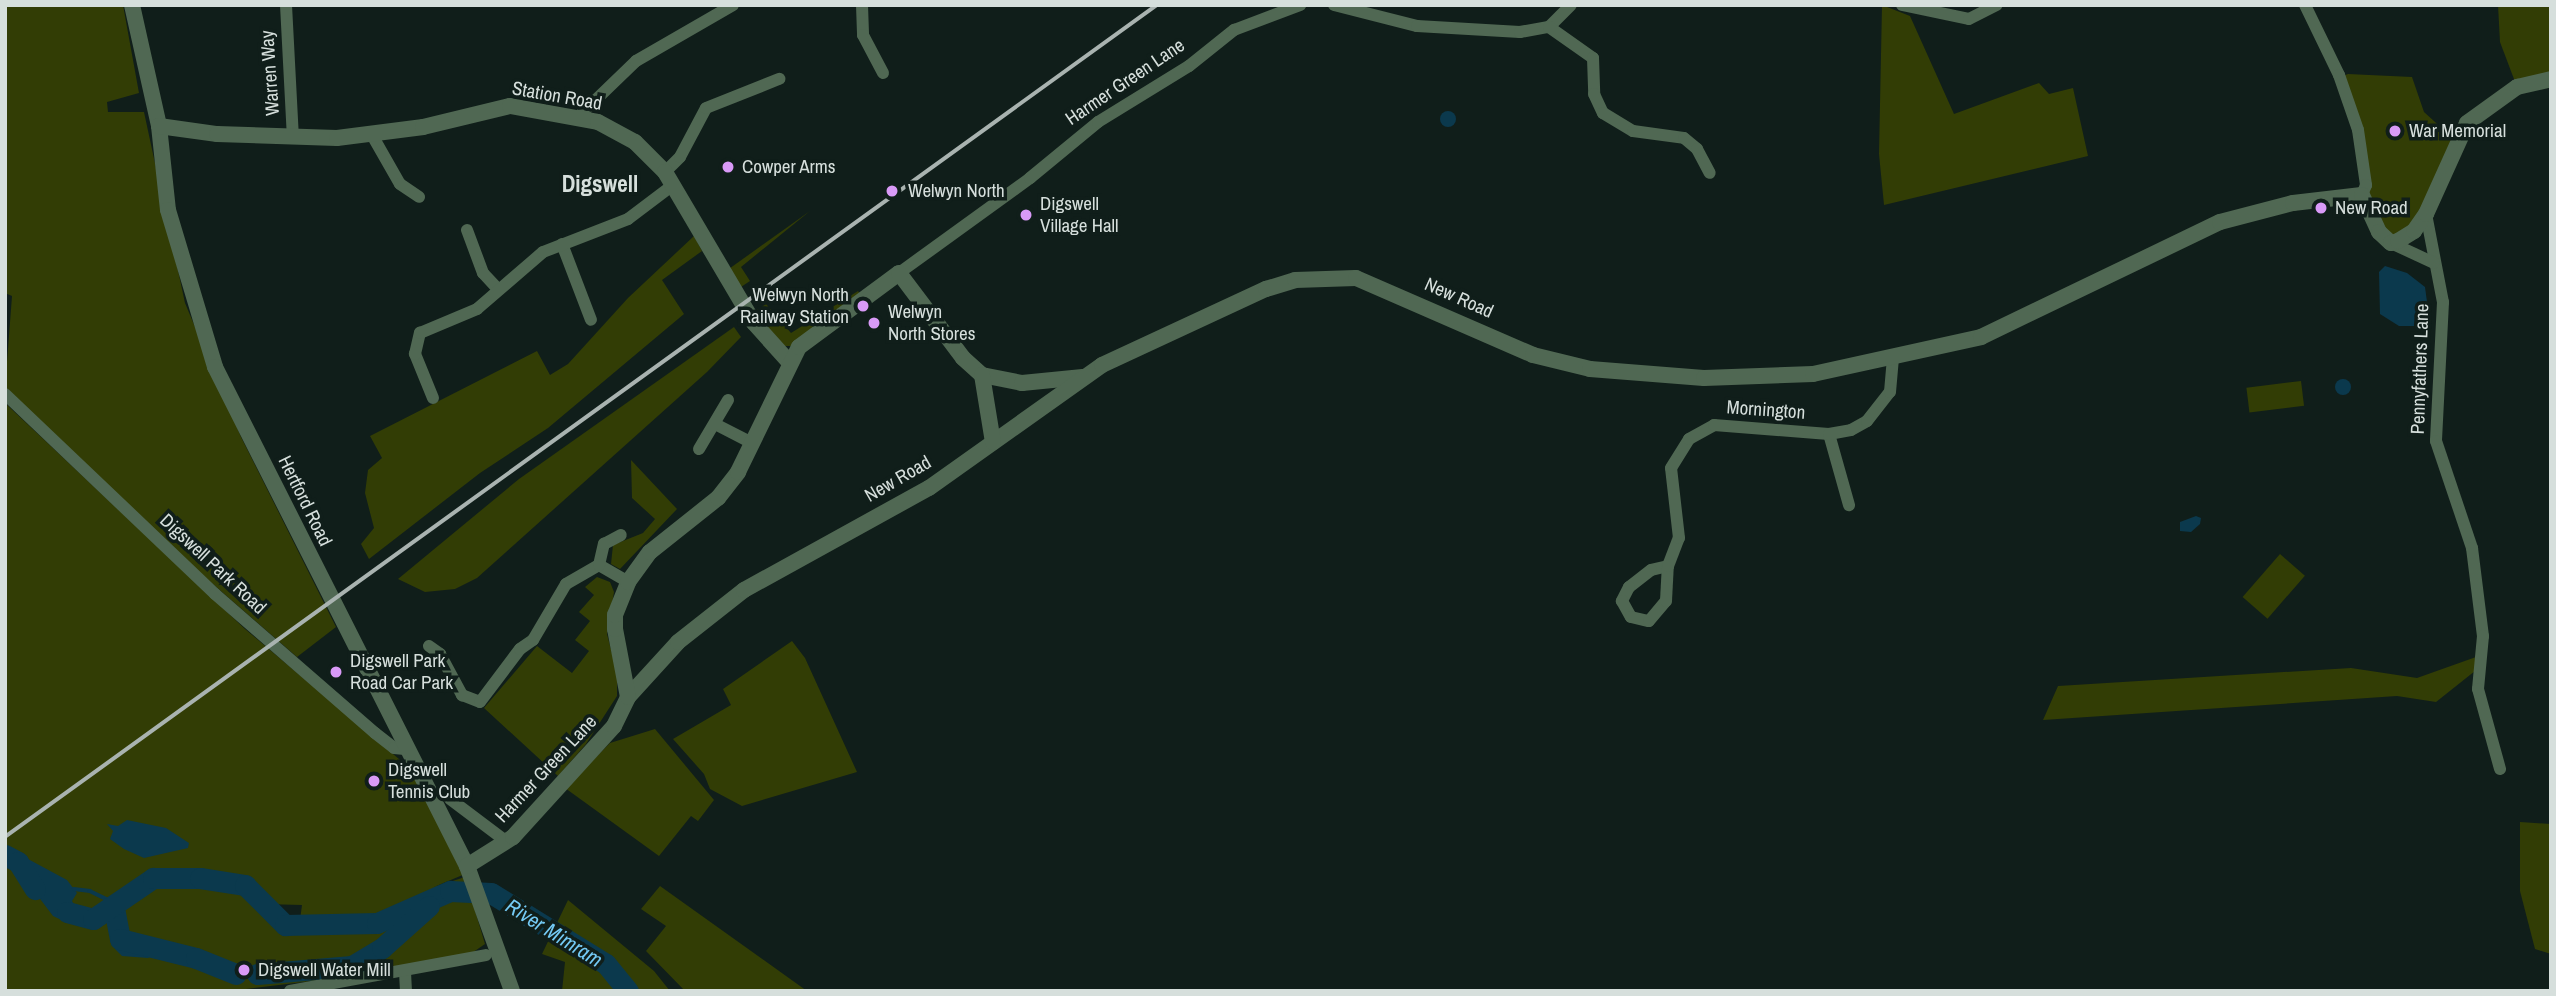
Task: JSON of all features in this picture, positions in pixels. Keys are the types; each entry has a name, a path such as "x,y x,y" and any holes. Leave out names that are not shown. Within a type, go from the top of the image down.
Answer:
{"street":[{"name":"Hertford Road","path":"132,5 159,126 172,228 215,367 405,749 467,866 512,991"},
{"name":"Warren Way","path":"286,5 293,138"},
{"path":"578,117 636,61 733,5"},
{"path":"862,5 863,35 883,73"},
{"name":"Harmer Green Lane","path":"467,866 507,842 609,733 628,696 615,629 628,582 662,541 718,498 738,472 789,362 799,347 1030,178 1097,122 1189,66 1234,30 1300,5"},
{"path":"1334,5 1417,26 1520,32 1549,27 1571,5"},
{"path":"1902,5 1969,19 1997,5"},
{"path":"2305,5 2339,75 2358,130 2366,185 2362,195 2370,205 2379,232 2392,243 2434,263"},
{"path":"1549,27 1593,58 1594,94 1603,113 1633,131 1684,138 1697,149 1710,173"},
{"path":"433,398 415,354 417,337 477,309 532,260 562,244 628,219 669,178 706,108 779,79"},
{"path":"2392,243 2414,231 2426,214 2467,123 2517,87 2551,79"},
{"name":"Station Road","path":"159,126 293,138 372,135 423,127 493,107 578,117 625,134 669,178 754,323 789,362"},
{"path":"372,135 400,184 419,197"},
{"name":"New Road","path":"628,696 678,642 744,590 929,488 1084,377 1254,294 1319,277 1356,278 1533,355 1590,369 1754,379 1813,374 1893,360 1980,337 2015,323 2220,222 2298,202 2362,195"},
{"name":"Pennyfathers Lane","path":"2426,214 2443,302 2436,441 2472,548 2483,636 2478,688 2500,769"},
{"path":"467,230 483,273 498,289"},
{"path":"562,244 592,320"},
{"path":"899,273 962,358 982,375 1022,383 1084,377"},
{"name":"Mornington","path":"1668,566 1651,570 1629,587 1622,601 1631,617 1649,621 1660,611 1670,588 1668,566 1679,538 1671,468 1689,439 1714,425 1829,434 1851,429 1874,414 1890,391 1893,360"},
{"path":"982,375 993,442"},
{"name":"Digswell Park Road","path":"5,394 215,594 375,733 394,748 405,749"},
{"path":"699,449 728,400"},
{"path":"715,424 752,443"},
{"path":"1829,434 1849,505"},
{"path":"429,646 440,654 463,695 481,702 520,649 533,640 566,584 599,565 604,544 621,535"},
{"path":"599,565 628,582"},
{"path":"450,799 507,842"},
{"path":"290,991 486,955"},
{"path":"405,972 405,991"}],"green space":[{"path":"5,5 123,5 139,93 107,102 108,112 144,112 185,303 241,437 336,627 297,657 199,572 5,388 12,296 5,293"},
{"path":"1882,5 1910,16 1954,114 2039,83 2049,94 2073,88 2088,156 1884,205 1879,154"},
{"path":"2498,5 2551,5 2551,79 2517,87 2500,42"},
{"path":"2348,74 2412,77 2424,112 2456,141 2426,214 2391,243 2366,185 2340,77"},
{"path":"810,211 741,267 750,281 738,289 726,271"},
{"path":"694,236 702,251 662,280 684,314 548,428 480,473 369,559 361,544 374,528 365,493 368,470 382,458 370,436 537,351 550,375 568,364 628,298"},
{"path":"858,291 861,295 792,346 778,346 754,312 766,304 791,333"},
{"path":"734,327 741,337 707,372 477,578 455,589 425,592 398,579 519,479"},
{"path":"2301,381 2304,406 2249,413 2246,388"},
{"path":"5,403 245,629 412,770 465,874 434,887 465,877 485,944 469,955 403,970 230,991 5,991","holes":["263,904 302,905 299,927 285,927"]},
{"path":"631,460 677,509 620,569 611,564 613,545 643,533 655,519 632,498"},
{"path":"2280,554 2305,576 2268,619 2243,597"},
{"path":"597,577 610,582 614,592 607,634 617,673 617,696 586,744 558,776 484,708 537,646 572,673 589,651 575,640 590,621 579,612 594,595 585,587"},
{"path":"792,641 805,658 857,772 742,806 710,789 704,774 673,739 731,705 723,689"},
{"path":"2476,657 2475,671 2436,702 2397,696 2043,720 2058,686 2351,668 2417,678"},
{"path":"655,729 714,800 698,821 691,816 659,856 565,788 610,743"},
{"path":"2520,822 2551,824 2551,954 2535,949 2520,891"},
{"path":"660,886 807,991 685,991 646,951 666,926 641,909"},
{"path":"568,900 654,971 670,991 562,991 565,962 542,954"}],"water":[{"path":"1448,111 1456,119 1448,127 1440,119"},
{"path":"2385,266 2407,273 2425,287 2427,302 2415,326 2399,326 2380,314 2379,272"},
{"path":"2340,379 2346,379 2351,387 2349,393 2340,395 2335,390 2335,384"},
{"path":"2196,516 2201,518 2200,524 2191,532 2180,531 2180,522"},
{"path":"127,820 166,828 189,843 188,848 144,858 124,849 110,839 113,831 107,824 118,826"},
{"path":"28,859 67,880 77,893 72,901 76,908 94,919 68,923 53,916 19,871"},
{"path":"116,929 162,945 161,949 148,958 122,956 115,949 111,932"}],"waterway":[{"name":"River Mimram","path":"5,855 18,862 35,889"},
{"name":"River Mimram","path":"67,912 93,919 153,878 200,878 245,885 285,925 377,923 450,891 491,893 606,964 628,991"},
{"path":"74,889 90,891 113,902 114,908"},
{"name":"River Mimram","path":"257,974 352,966 382,948 429,906"},
{"name":"River Mimram","path":"114,908 120,939 196,958 236,974"}],"railway":[{"path":"5,837 1157,5"}],"place":[{"name":"War Memorial","path":"2395,131"},
{"name":"Cowper Arms","path":"728,167"},
{"name":"Welwyn North","path":"892,191"},
{"name":"New Road","path":"2321,208"},
{"name":"Digswell Village Hall","path":"1026,215"},
{"name":"Welwyn North Railway Station","path":"863,306"},
{"name":"Welwyn North Stores","path":"874,323"},
{"name":"Digswell Park Road Car Park","path":"336,672"},
{"name":"Digswell Tennis Club","path":"374,781"},
{"name":"Digswell Water Mill","path":"244,970"}],"district":[{"name":"Digswell","path":"600,184"}]}
